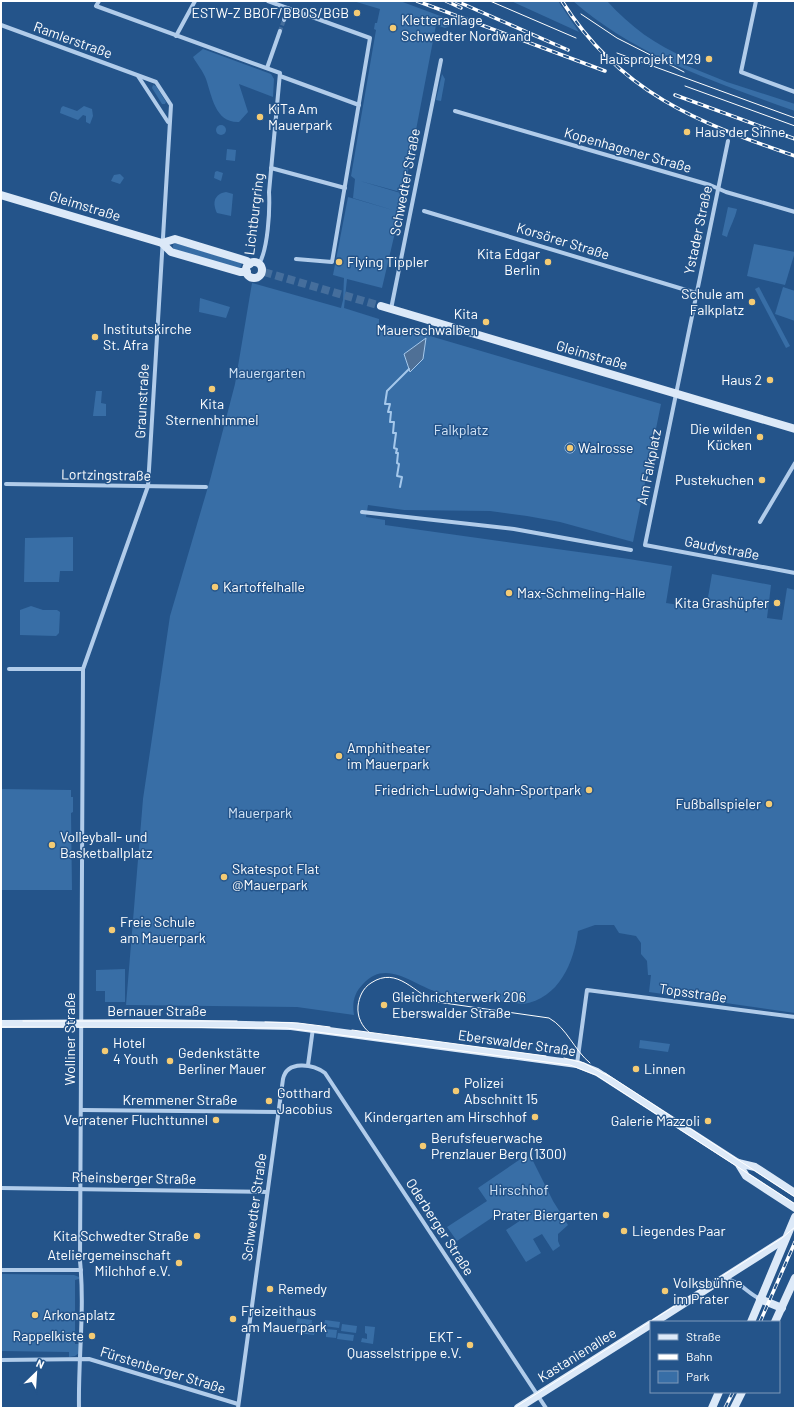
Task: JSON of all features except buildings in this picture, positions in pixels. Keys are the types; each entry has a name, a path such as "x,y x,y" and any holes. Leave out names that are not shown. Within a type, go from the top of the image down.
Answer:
{"main road":[{"name":"Gleimstraße","path":"1,195 162,243 172,252 240,272 248,268 254,262 262,269 259,276 254,278 250,276 248,268 247,261 175,239 162,243"},
{"name":"Gleimstraße","path":"381,306 795,430"},
{"name":"Bernauer Straße","path":"1,1024 228,1024 313,1028"},
{"name":"Eberswalder Straße","path":"313,1028 577,1064 597,1072 738,1163 755,1167 795,1193"},
{"name":"Eberswalder Straße","path":"738,1163 746,1176 795,1208"},
{"path":"750,1321 795,1217"},
{"path":"657,1321 785,1238"},
{"path":"776,1321 795,1278"},
{"path":"760,1299 782,1308"},
{"name":"Kastanienallee","path":"518,1408 650,1325"},
{"path":"712,1408 719,1393"},
{"path":"734,1408 742,1393"}],"street":[{"path":"99,1 96,6 267,68 280,73 280,76 359,104"},
{"path":"176,36 195,1"},
{"path":"268,1 370,38 332,262 296,259"},
{"path":"756,1 741,72 795,92"},
{"path":"284,20 288,8"},
{"name":"Ramlerstraße","path":"1,25 138,75 158,84 171,105 169,122"},
{"path":"267,68 280,31"},
{"name":"Schwedter Straße","path":"391,309 441,60"},
{"path":"138,75 169,122"},
{"name":"Lichtburgring","path":"262,269 280,76"},
{"name":"Kopenhagener Straße","path":"455,111 795,212"},
{"name":"Graunstraße","path":"83,669 148,486 169,122"},
{"name":"Ystader Straße","path":"675,394 728,141"},
{"name":"Lichtburgring","path":"271,168 345,188"},
{"name":"Korsörer Straße","path":"424,211 696,293"},
{"name":"Am Falkplatz","path":"645,545 675,394"},
{"path":"760,522 795,463"},
{"name":"Lortzingstraße","path":"6,484 206,487"},
{"path":"362,512 514,529 630,550"},
{"name":"Gaudystraße","path":"645,545 795,573"},
{"path":"9,669 83,669"},
{"name":"Wolliner Straße","path":"79,1408 80,1360 82,1349 80,1189 82,1110 83,669"},
{"name":"Topsstraße","path":"577,1064 587,990 795,1017"},
{"path":"308,1066 313,1028"},
{"name":"Schwedter Straße","path":"238,1406 284,1074 292,1067 308,1066"},
{"name":"Oderberger Straße","path":"308,1066 325,1073 546,1408"},
{"name":"Kremmener Straße","path":"82,1110 278,1112"},
{"name":"Rheinsberger Straße","path":"1,1188 267,1192"},
{"path":"1,1270 81,1270"},
{"path":"721,1279 736,1282 750,1294 760,1299"},
{"name":"Fürstenberger Straße","path":"1,1360 89,1359 238,1406"}],"green space":[{"path":"353,1 400,1 451,20 450,26 445,28 436,25 404,193 360,181 404,194 382,288 347,279 344,308 379,319 379,324 430,336 661,404 633,542 560,522 490,511 404,510 368,505 366,517 385,520 385,525 672,566 666,603 706,609 712,574 771,585 767,618 782,620 787,588 795,590 795,1013 649,992 651,975 648,975 647,961 641,954 641,943 636,936 619,933 614,925 595,925 578,931 573,955 555,987 536,1001 523,1004 461,997 441,993 401,976 391,973 382,973 372,976 358,991 353,1006 354,1015 297,1007 126,1005 143,799 170,616 210,480 235,384 252,283 341,308 344,278 333,275 348,197 396,211 353,198 355,179 351,176 376,30 374,29 375,23 377,23 380,9"},
{"path":"511,1 558,1 579,32"},
{"path":"573,1 607,1 634,27 664,47 687,58 685,65 727,82 795,104 795,111 736,90 650,53 597,20"},
{"path":"203,49 271,74 274,79 273,97 239,84 248,112 239,122 231,121 225,118 216,107 205,76 193,57"},
{"path":"442,74 445,79 441,101 436,100"},
{"path":"153,85 156,86 166,102 165,104 162,104 152,88"},
{"path":"63,106 77,111 84,106 92,109 93,116 90,124 86,122 86,116 83,115 78,120 60,113"},
{"path":"219,125 223,125 226,130 223,135 219,135 216,132 216,128"},
{"path":"227,149 236,150 235,161 226,160"},
{"path":"217,171 223,173 221,181 214,178 215,172"},
{"path":"120,174 124,178 120,184 111,181 114,175"},
{"path":"226,192 233,194 231,216 217,213 215,209 215,200 219,195"},
{"path":"728,207 737,209 727,237 722,235"},
{"path":"175,243 242,263 240,269 173,249 173,245"},
{"path":"754,244 795,252 785,285 747,276"},
{"path":"759,287 790,346 786,348 755,289"},
{"path":"783,287 795,291 795,321 775,314"},
{"path":"200,298 230,307 226,318 199,312"},
{"path":"96,391 102,391 101,403 106,404 106,416 93,416"},
{"path":"73,537 73,571 60,571 59,582 24,582 25,538"},
{"path":"31,606 43,610 57,610 60,612 59,633 56,636 20,635 20,610"},
{"path":"1,789 71,790 71,797 73,797 73,812 71,813 72,890 2,890"},
{"path":"125,969 125,1002 105,1002 105,991 96,991 96,970"},
{"path":"640,1040 670,1044 668,1052 639,1048"},
{"name":"Hirschhof","path":"531,1157 553,1201 568,1225 558,1234 560,1246 553,1251 542,1234 533,1239 541,1253 526,1262 506,1230 524,1218 521,1215 519,1217 515,1214 506,1217 502,1211 457,1241 447,1227 487,1201 478,1188 522,1158"},
{"name":"Arkonaplatz","path":"1,1274 74,1275 79,1277 79,1279 75,1280 75,1344 80,1344 79,1353 75,1356 69,1357 69,1352 1,1351"},
{"path":"297,1318 312,1320 311,1329 296,1327"},
{"path":"325,1320 340,1322 339,1328 324,1326"},
{"path":"342,1324 357,1326 356,1333 341,1331"},
{"path":"365,1326 375,1327 373,1344 361,1342 362,1338 367,1339"},
{"path":"298,1329 315,1331 314,1335 298,1333"},
{"path":"326,1329 337,1330 336,1338 326,1337"},
{"path":"338,1333 354,1335 353,1341 337,1339"}],"shaded area":[{"path":"426,338 423,359 410,372 404,354"},
{"path":"568,443 572,443 574,444 574,452 568,453 565,450 565,446"}],"waterway":[{"path":"400,487 402,477 397,476 399,464 397,463 398,453 396,453 397,449 394,448 396,433 393,433 394,422 390,422 391,412 388,412 390,404 385,404 387,391 409,369"}],"tunnel":[{"path":"280,31 284,20"},
{"path":"264,272 381,306"}],"tram line":[{"path":"490,1 576,38"},
{"path":"581,14 617,38 684,72"},
{"path":"617,53 795,118"},
{"path":"685,86 795,126"},
{"path":"370,1033 362,1025 359,1018 358,1006 360,996 366,987 371,983 381,978 390,977 406,983 437,1002 549,1018 561,1027 579,1052 590,1063"},
{"path":"23,1021 237,1021"},
{"path":"265,1022 298,1023 330,1027"},
{"path":"1,1027 287,1028 570,1065 596,1075 795,1204"},
{"path":"352,1030 546,1056"},
{"path":"564,1058 584,1063 610,1077"},
{"path":"605,1073 795,1197"},
{"path":"651,1321 782,1238 795,1227"},
{"path":"514,1408 650,1322"}],"railway":[{"path":"417,1 605,71"},
{"path":"446,1 461,8"},
{"path":"456,1 568,50"},
{"path":"562,1 584,32 609,59 635,81 664,100 694,116 726,131 795,156"},
{"path":"675,95 795,139"},
{"path":"760,1321 795,1242"},
{"path":"725,1408 732,1393"}],"place":[{"name":"ESTW-Z BBOF/BBOS/BGB","path":"357,13"},
{"name":"Kletteranlage Schwedter Nordwand","path":"393,28"},
{"name":"Hausprojekt M29","path":"709,59"},
{"name":"KiTa Am Mauerpark","path":"260,117"},
{"name":"Haus der Sinne","path":"687,132"},
{"name":"Flying Tippler","path":"339,262"},
{"name":"Kita Edgar Berlin","path":"548,262"},
{"name":"Schule am Falkplatz","path":"752,302"},
{"name":"Kita Mauerschwalben","path":"486,322"},
{"name":"Institutskirche St. Afra","path":"95,337"},
{"name":"Haus 2","path":"770,380"},
{"name":"Kita Sternenhimmel","path":"212,389"},
{"name":"Die wilden Kücken","path":"760,437"},
{"name":"Walrosse","path":"570,448"},
{"name":"Pustekuchen","path":"762,480"},
{"name":"Kartoffelhalle","path":"215,587"},
{"name":"Max-Schmeling-Halle","path":"509,593"},
{"name":"Kita Grashüpfer","path":"777,603"},
{"name":"Amphitheater im Mauerpark","path":"339,756"},
{"name":"Friedrich-Ludwig-Jahn-Sportpark","path":"589,790"},
{"name":"Fußballspieler","path":"769,804"},
{"name":"Volleyball- und Basketballplatz","path":"52,845"},
{"name":"Skatespot Flat @Mauerpark","path":"224,877"},
{"name":"Freie Schule am Mauerpark","path":"112,930"},
{"name":"Gleichrichterwerk 206 Eberswalder Straße","path":"384,1005"},
{"name":"Hotel 4 Youth","path":"105,1051"},
{"name":"Gedenkstätte Berliner Mauer","path":"170,1061"},
{"name":"Linnen","path":"636,1069"},
{"name":"Polizei Abschnitt 15","path":"456,1091"},
{"name":"Gotthard Jacobius","path":"269,1101"},
{"name":"Kindergarten am Hirschhof","path":"535,1117"},
{"name":"Verratener Fluchttunnel","path":"216,1120"},
{"name":"Galerie Mazzoli","path":"708,1121"},
{"name":"Berufsfeuerwache Prenzlauer Berg (1300)","path":"423,1146"},
{"name":"Prater Biergarten","path":"606,1215"},
{"name":"Liegendes Paar","path":"624,1231"},
{"name":"Kita Schwedter Straße","path":"197,1236"},
{"name":"Ateliergemeinschaft Milchhof e.V.","path":"179,1263"},
{"name":"Remedy","path":"270,1289"},
{"name":"Volksbühne im Prater","path":"665,1291"},
{"name":"Arkonaplatz","path":"35,1315"},
{"name":"Freizeithaus am Mauerpark","path":"233,1319"},
{"name":"Rappelkiste","path":"92,1336"},
{"name":"EKT - Quasselstrippe e.V.","path":"470,1345"}],"park label":[{"name":"Mauergarten","path":"267,373"},
{"name":"Falkplatz","path":"461,430"},
{"name":"Mauerpark","path":"260,813"}]}
